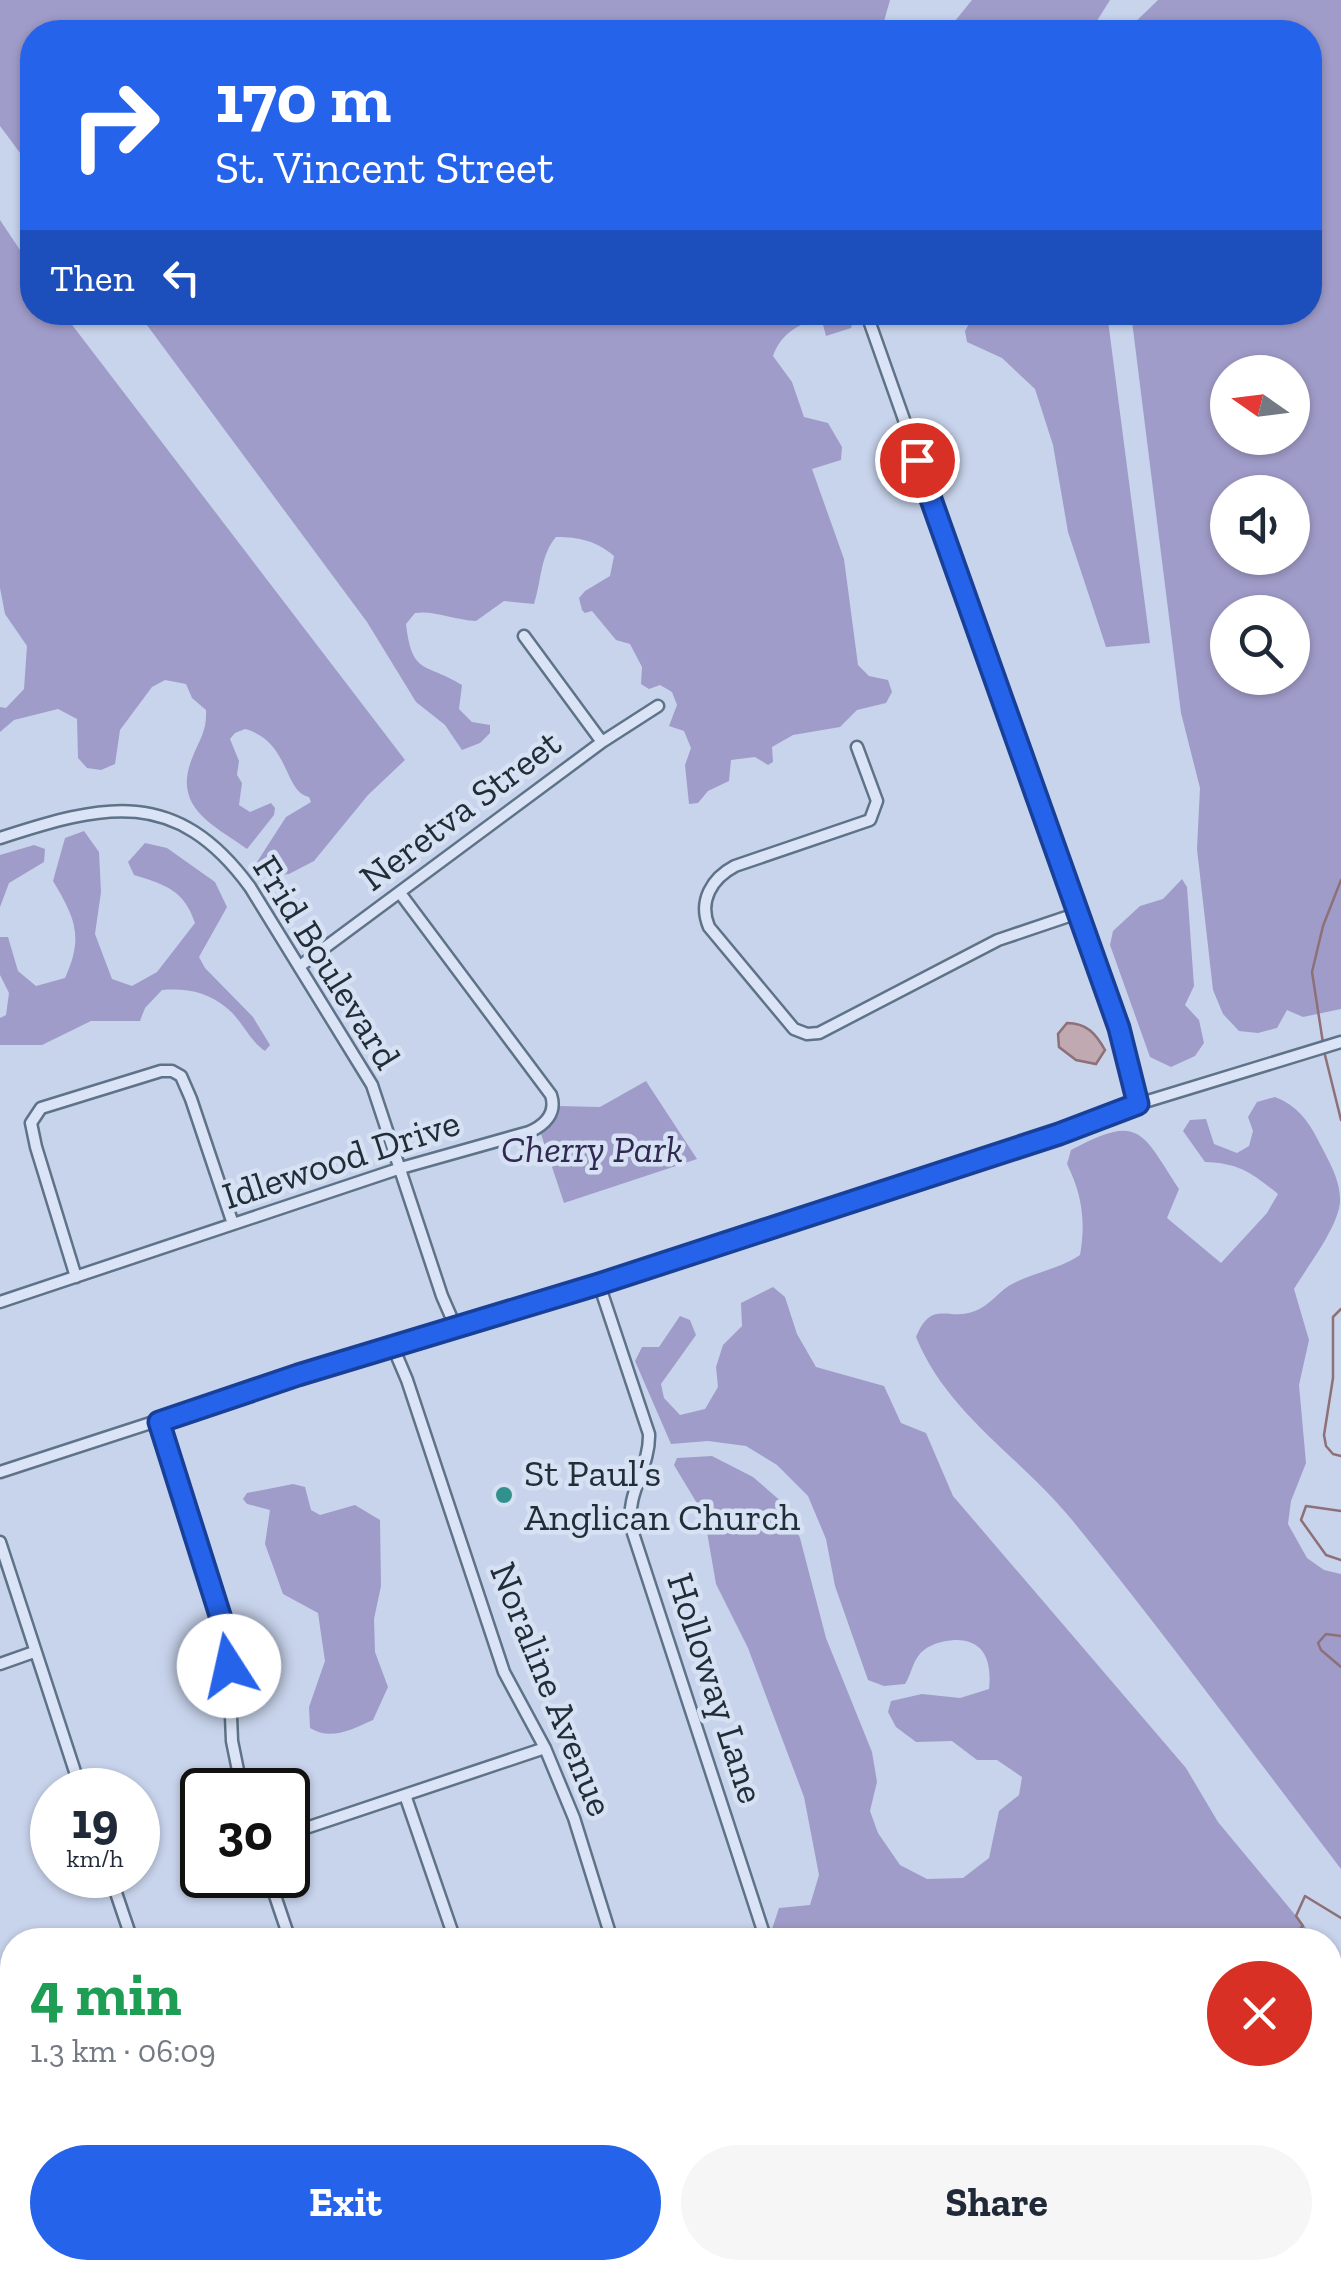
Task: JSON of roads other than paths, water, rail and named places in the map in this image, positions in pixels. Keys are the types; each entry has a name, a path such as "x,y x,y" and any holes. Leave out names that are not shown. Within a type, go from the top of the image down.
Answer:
{"street":[{"path":"871,325 1119,1028 1138,1104"},
{"path":"524,636 602,742"},
{"name":"Neretva Street","path":"300,966 602,742 658,706"},
{"path":"857,747 877,801 870,820 735,866 720,876 706,900 704,914 709,926 794,1029 819,1033 998,940 1078,913"},
{"name":"Frid Boulevard","path":"0,838 96,810 139,812 175,822 204,838 230,861 365,1070 456,1328"},
{"name":"Idlewood Drive","path":"0,1302 401,1168 537,1128 550,1117 553,1103 546,1088 400,893"},
{"path":"0,1472 599,1284 1059,1134 1138,1104 1340,1042"},
{"path":"76,1276 31,1123 42,1108 172,1070 181,1076 191,1099 233,1224"},
{"name":"Holloway Lane","path":"599,1284 649,1434 646,1460 630,1502 632,1527 762,1928"},
{"name":"Noraline Avenue","path":"393,1347 504,1672 545,1748 574,1818 608,1928"},
{"path":"159,1422 224,1628 238,1768"},
{"path":"0,1542 74,1768"},
{"path":"0,1664 34,1652"},
{"path":"310,1827 545,1748"},
{"path":"405,1795 451,1928"},
{"path":"118,1898 128,1928"},
{"path":"276,1898 286,1928"}],"waterway":[{"path":"1323,1043 1312,972 1323,926 1341,880"},
{"path":"1324,1051 1341,1120"},
{"path":"1341,1309 1333,1317 1333,1378 1324,1435 1326,1446 1341,1456"},
{"path":"1341,1511 1306,1506 1301,1520 1326,1555 1341,1560"},
{"path":"1341,1636 1326,1634 1318,1643 1341,1667"},
{"path":"1301,1928 1296,1916 1305,1896 1341,1918"}],"place":[{"name":"St Paul’s Anglican Church","path":"504,1495"}],"park label":[{"name":"Cherry Park","path":"592,1149"}]}
